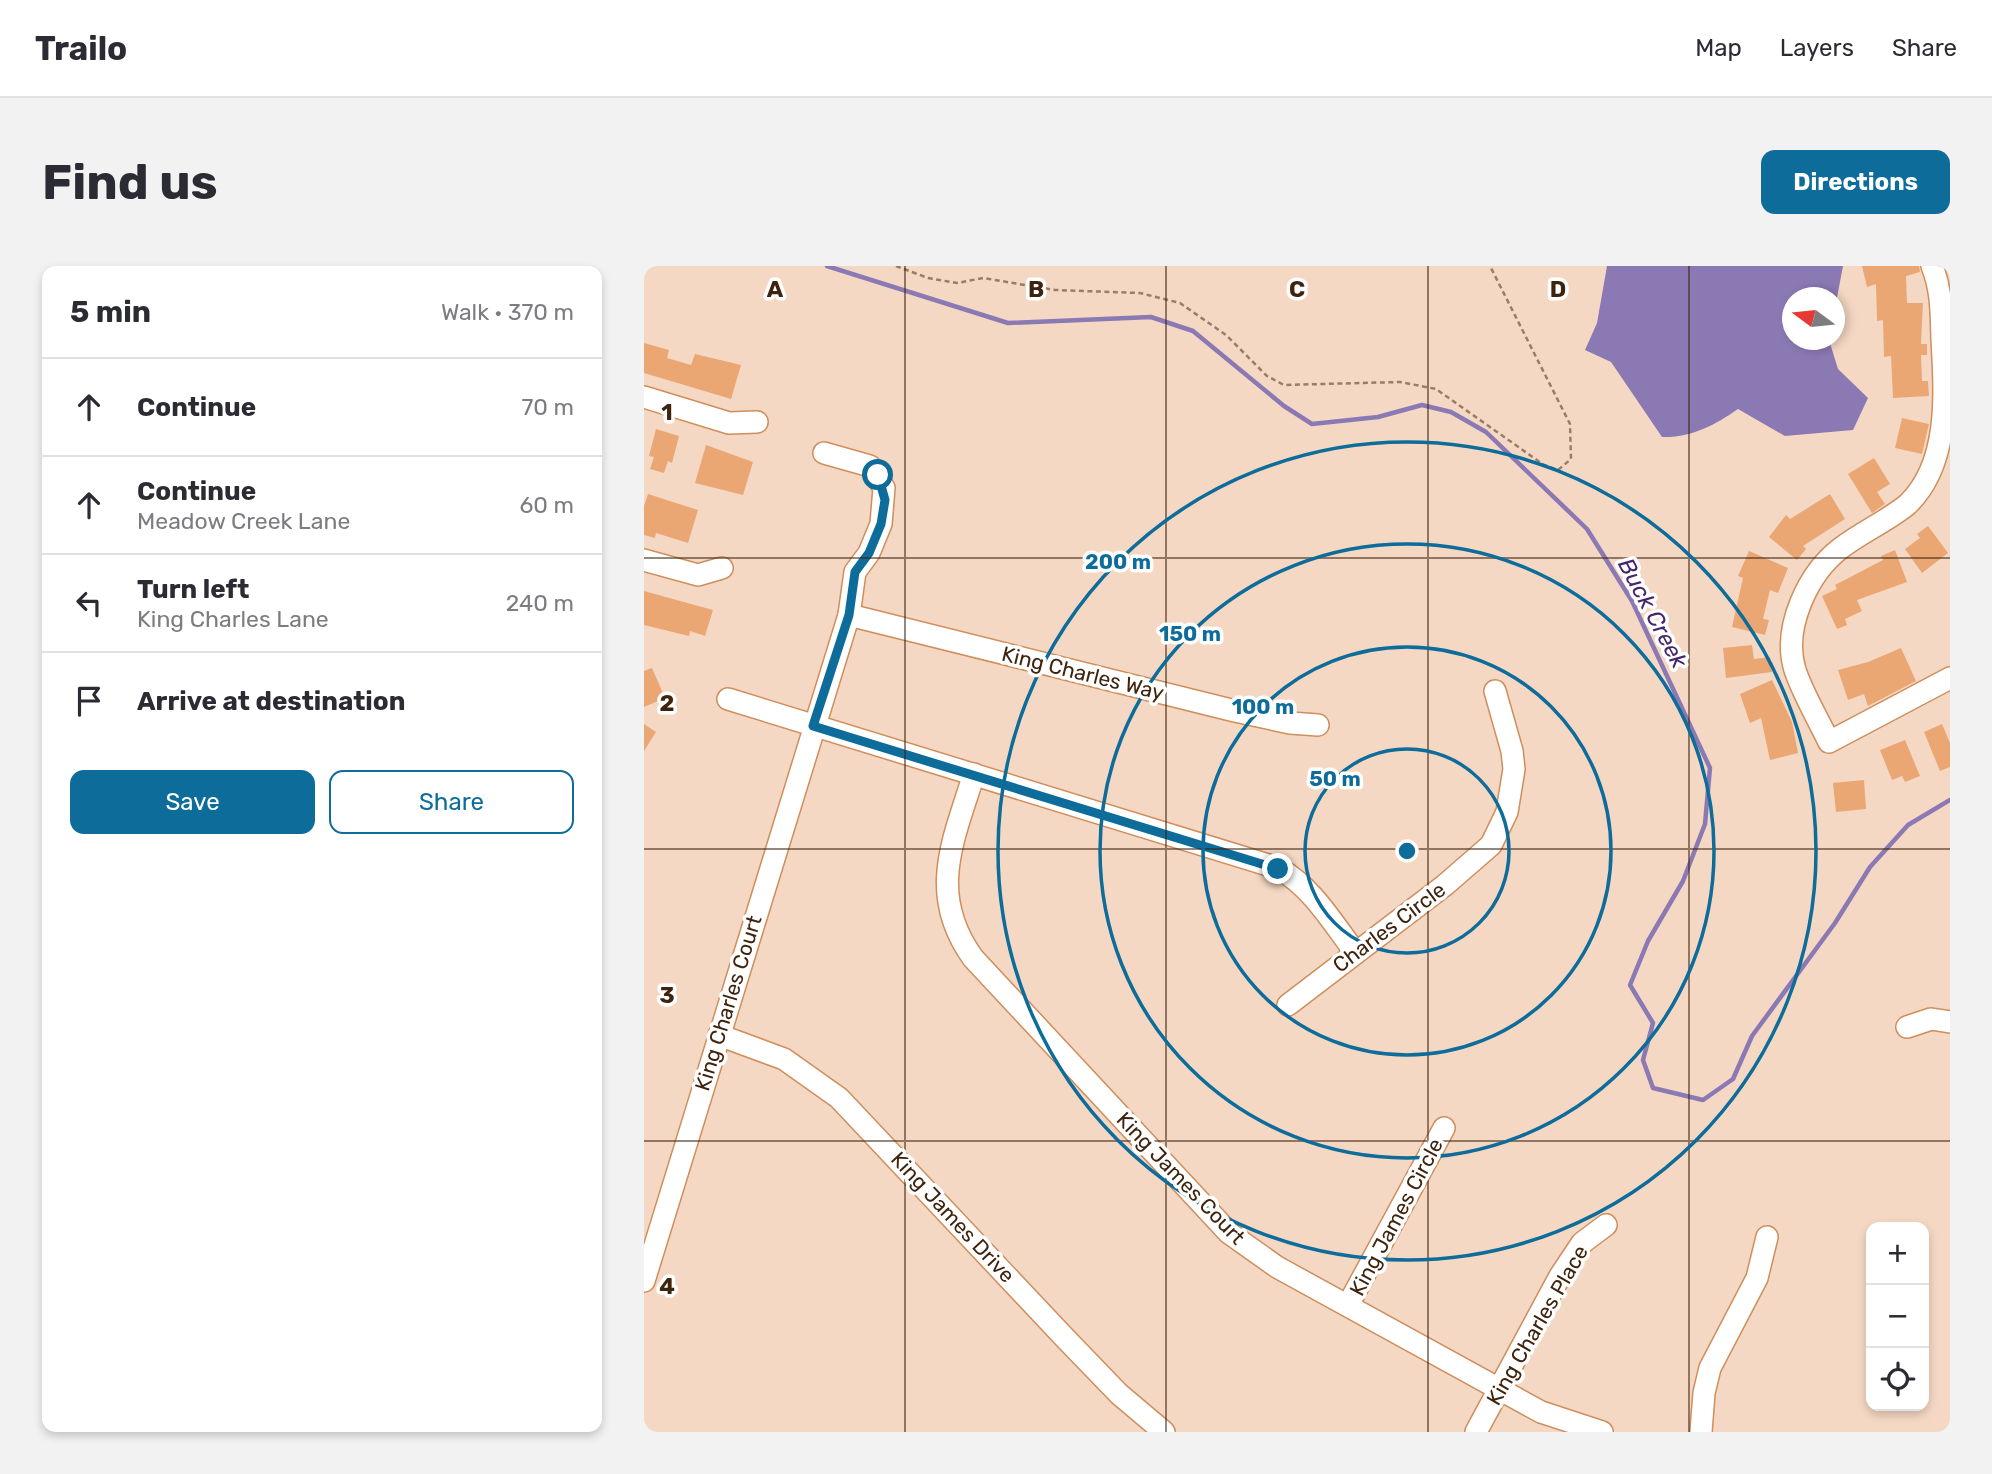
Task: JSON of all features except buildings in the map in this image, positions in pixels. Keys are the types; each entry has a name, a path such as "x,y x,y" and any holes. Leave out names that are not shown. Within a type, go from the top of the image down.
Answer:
{"street":[{"path":"1932,266 1941,287 1947,357 1945,431 1936,464 1908,504 1838,550 1810,582 1794,619 1794,668 1829,742 1950,678"},
{"path":"644,397 729,423 757,422"},
{"name":"King Charles Court","path":"644,1281 849,615 855,572 869,553 881,524 884,488 870,466 824,453"},
{"path":"644,560 698,575 722,568"},
{"name":"King Charles Way","path":"849,615 1235,711 1290,723 1318,725"},
{"name":"Charles Circle","path":"1287,1005 1445,885 1488,848 1507,812 1514,778 1512,751 1495,691"},
{"path":"728,699 1278,869 1300,883 1318,902 1355,952"},
{"name":"King James Court","path":"974,774 951,847 946,882 951,916 963,943 1229,1233 1255,1254 1497,1389 1541,1412 1602,1432"},
{"path":"1907,1027 1931,1019 1950,1023"},
{"name":"King James Drive","path":"719,1035 785,1059 839,1098 1064,1338 1119,1394 1164,1432"},
{"name":"King James Circle","path":"1348,1305 1444,1128"},
{"name":"King Charles Place","path":"1476,1432 1497,1389 1582,1242 1606,1225"},
{"path":"1701,1432 1704,1393 1710,1368 1757,1278 1767,1237"}],"path":[{"path":"896,266 928,278 957,283 983,278 1055,290 1140,293 1180,303 1226,335 1267,376 1284,385 1400,382 1436,389 1544,465 1558,470 1571,459 1570,424 1490,266"}],"shaded area":[{"path":"1607,266 1843,266 1839,287 1782,287 1782,350 1832,350 1838,369 1868,398 1853,430 1785,436 1738,409 1702,429 1673,437 1662,437 1611,362 1585,350 1597,323"}],"waterway":[{"name":"Buck Creek","path":"827,266 1008,323 1151,317 1193,331 1284,406 1312,424 1378,417 1422,405 1451,412 1486,432 1587,529 1632,601 1710,768 1705,824 1683,881 1648,941 1630,985 1653,1023 1643,1060 1653,1088 1703,1100 1733,1079 1752,1036 1835,923 1870,867 1908,825 1950,800"}],"route":[{"path":"878,475 884,488 885,500 881,524 869,553 855,572 849,615 813,726 1247,857 1278,869"}]}
